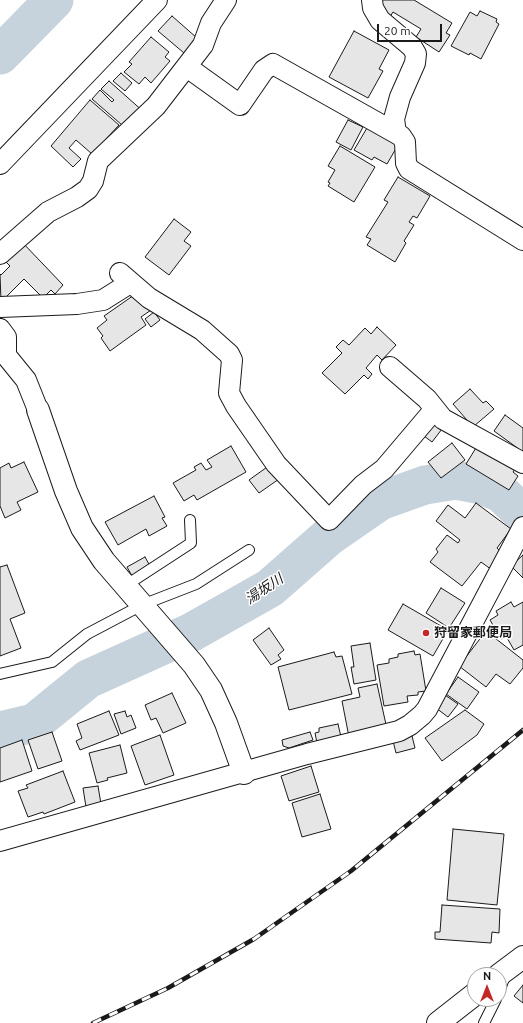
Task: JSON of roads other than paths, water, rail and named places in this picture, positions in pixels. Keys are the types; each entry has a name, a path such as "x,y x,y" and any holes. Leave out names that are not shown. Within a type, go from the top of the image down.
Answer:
{"street":[{"path":"0,164 157,0"},
{"path":"0,254 48,212 77,197 88,189 93,181 98,161 156,106 203,45 211,23 226,0"},
{"path":"372,0 373,8 380,20 412,47 416,54 415,63 400,97 394,119 396,133"},
{"path":"187,67 240,105 264,70 273,64 396,133 405,142 406,163 410,169 523,240"},
{"path":"0,307 77,304 103,300 125,278 149,298 202,330 229,354 232,360 229,393 236,406 276,464 329,520 362,485 384,469 434,410"},
{"path":"0,329 6,337 2,352 26,380 66,491 82,528 104,560 194,665 211,690 226,723 244,772"},
{"path":"390,367 427,399 434,410 443,419 523,463"},
{"path":"0,841 337,745 399,731 422,716 523,527"},
{"path":"438,1023 467,1000"}],"lane":[{"path":"125,586 191,543 190,520"},
{"path":"0,674 52,662 86,634 145,609 196,584 249,550"},
{"path":"484,1023 492,1007"}],"waterway":[{"path":"0,55 54,0"},
{"name":"湯坂川","path":"0,731 34,723 88,679 192,632 270,588 328,537 380,501 425,485 456,480 482,485 501,493 523,514"}],"railway":[{"path":"93,1023 168,988 254,939 351,871 523,730"}],"place":[{"name":"狩留家郵便局","path":"426,633"}]}
